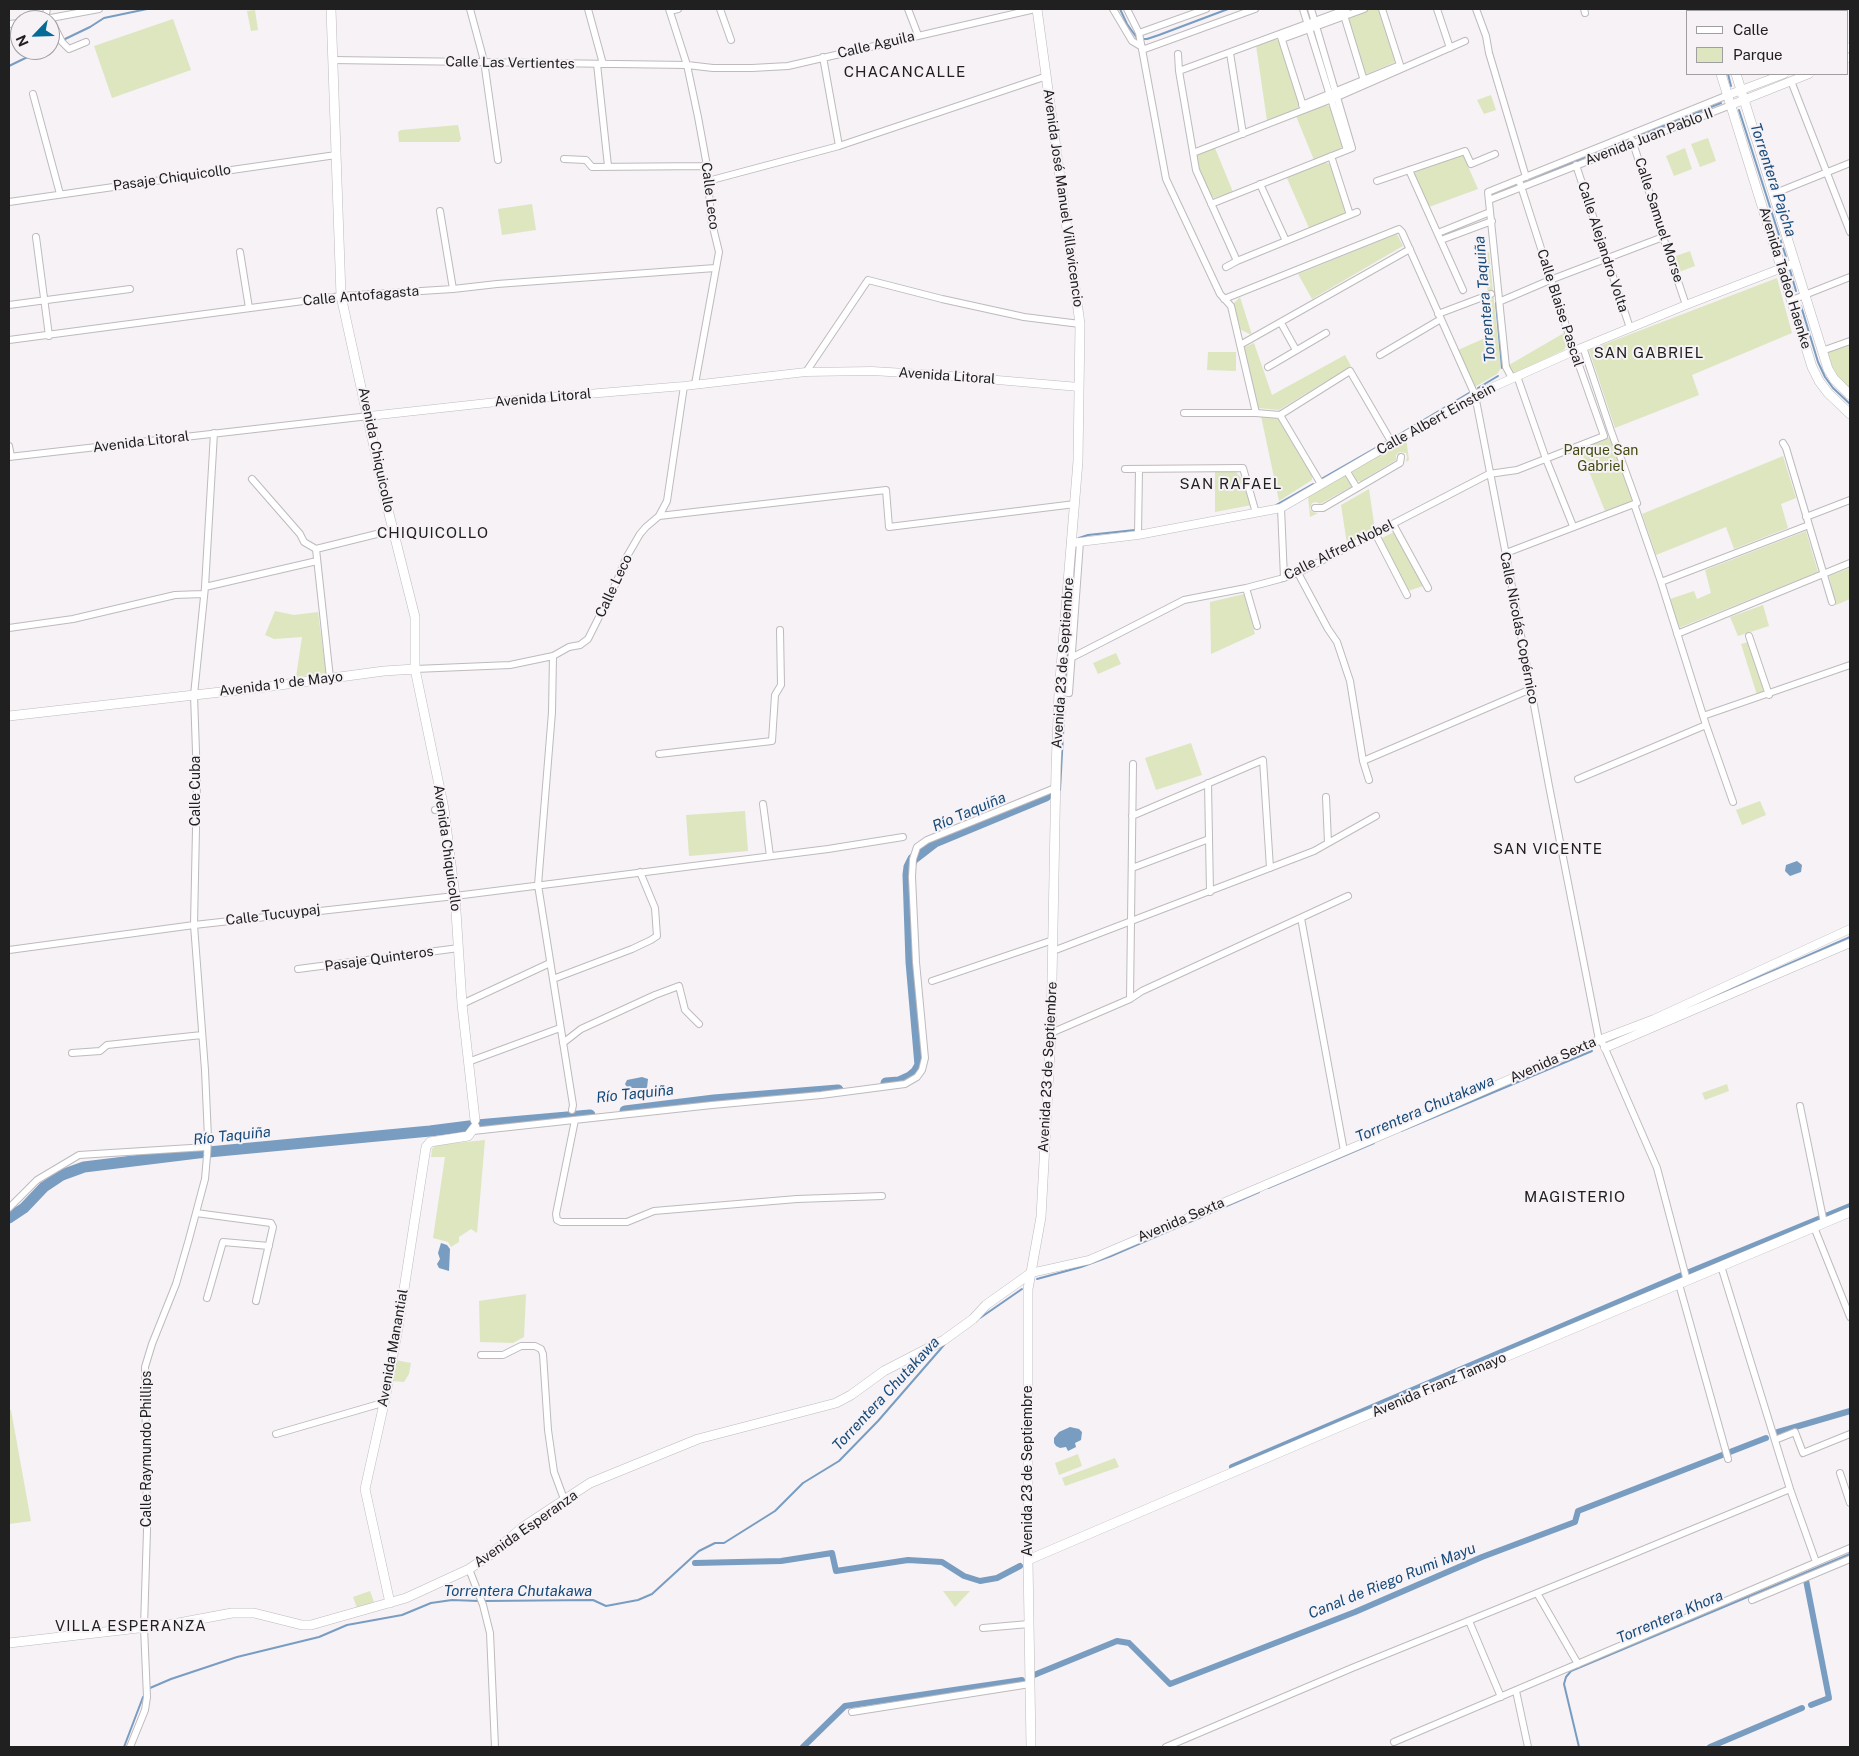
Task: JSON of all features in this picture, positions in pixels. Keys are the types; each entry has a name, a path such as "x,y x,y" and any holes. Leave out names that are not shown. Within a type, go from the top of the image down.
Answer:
{"main road":[{"name":"Avenida Chiquicollo","path":"331,9 341,296 414,617 415,669 455,896 462,1004 474,1125"},
{"name":"Avenida José Manuel Villavicencio","path":"1036,9 1047,76 1080,324 1079,387"},
{"name":"Avenida Tadeo Haenke","path":"1721,75 1812,367 1828,393 1850,414"},
{"name":"Avenida Tadeo Haenke","path":"1736,75 1828,369 1834,379 1850,395"},
{"name":"Avenida 23 de Septiembre","path":"1031,1747 1028,1560 1028,1289 1041,1217 1051,1033 1055,788 1075,543 1079,387"},
{"name":"Avenida 1º de Mayo","path":"9,716 415,669"},
{"name":"Avenida Manantial","path":"390,1603 365,1489 385,1399 426,1147 430,1142 465,1136 474,1125"},
{"name":"Avenida Franz Tamayo","path":"1028,1560 1850,1212"},
{"name":"Avenida Esperanza","path":"9,1643 144,1627 239,1613 254,1613 302,1625 311,1625 406,1598 469,1569 490,1555 523,1528 590,1484 698,1440 836,1403 851,1395 884,1371 944,1340 973,1319 986,1305 1030,1276"}],"street":[{"path":"60,16 99,9"},
{"path":"470,9 484,61 498,160"},
{"path":"588,9 600,64 608,166"},
{"path":"669,10 678,9"},
{"path":"720,9 732,40"},
{"path":"908,9 918,35"},
{"name":"Calle Aguila","path":"686,65 713,68 788,66 1036,9"},
{"path":"1114,9 1132,41 1141,42 1255,9"},
{"path":"1127,9 1141,42 1166,179 1220,294 1230,306 1256,412"},
{"path":"1141,42 1206,9"},
{"path":"1211,204 1349,149 1312,25 1303,9"},
{"path":"1311,9 1312,25"},
{"path":"1179,71 1281,37 1345,12 1364,9"},
{"path":"1382,9 1400,67"},
{"path":"1437,9 1450,48"},
{"path":"1476,9 1486,36 1489,53 1526,177"},
{"name":"Calle Leco","path":"669,10 686,65 707,166 711,219 719,252 695,384"},
{"path":"1345,12 1364,82"},
{"path":"1281,37 1303,107"},
{"path":"60,38 69,49 86,42"},
{"path":"1193,153 1465,42"},
{"path":"1230,53 1243,134"},
{"path":"1178,54 1179,71 1196,170 1237,261"},
{"path":"823,57 839,146"},
{"name":"Calle Las Vertientes","path":"332,60 686,65"},
{"name":"Avenida Juan Pablo II","path":"1489,196 1526,177 1781,75"},
{"name":"Avenida Juan Pablo II","path":"1489,196 1521,188 1806,75"},
{"path":"708,182 839,146 1047,76"},
{"path":"1791,81 1850,232"},
{"path":"33,94 60,194"},
{"name":"Calle Samuel Morse","path":"1630,136 1634,143 1686,305"},
{"path":"1377,181 1465,151 1471,164 1495,154"},
{"name":"Pasaje Chiquicollo","path":"9,202 336,154"},
{"path":"1331,156 1350,215"},
{"path":"564,159 586,160 592,167 707,166"},
{"path":"1773,194 1850,163"},
{"name":"Calle Alejandro Volta","path":"1576,165 1630,328"},
{"path":"1409,170 1463,290"},
{"name":"Calle Blaise Pascal","path":"1519,180 1550,280 1604,436"},
{"path":"1260,184 1286,241"},
{"path":"1489,196 1506,367 1515,377 1573,526"},
{"path":"440,211 453,289"},
{"path":"1226,267 1357,212"},
{"path":"1440,236 1490,212"},
{"path":"1440,236 1492,221"},
{"name":"Calle Nicolás Copérnico","path":"1224,299 1399,229 1410,249 1475,395 1531,689 1602,1044 1657,1168 1683,1283 1728,1459"},
{"path":"36,237 49,336"},
{"path":"1500,301 1663,237"},
{"path":"1240,345 1410,249"},
{"path":"240,252 249,308"},
{"name":"Calle Albert Einstein","path":"1075,543 1256,514 1281,508 1475,395 1583,347 1795,263"},
{"name":"Calle Antofagasta","path":"9,340 341,296 715,268"},
{"path":"1792,300 1850,277"},
{"path":"806,372 868,280 1024,317 1080,324"},
{"path":"9,305 130,290"},
{"path":"1380,355 1439,317 1491,294"},
{"path":"1281,323 1296,350"},
{"path":"1268,367 1326,333"},
{"path":"1237,334 1252,339"},
{"path":"1822,351 1850,341"},
{"name":"Calle Blaise Pascal","path":"1583,347 1662,582 1703,716 1733,802"},
{"name":"Avenida Litoral","path":"10,457 515,400 684,386 806,372 872,371 1079,387"},
{"path":"1184,413 1256,412 1280,414 1350,371 1392,442"},
{"name":"Calle Leco","path":"580,645 588,639 593,631 626,558 640,534 660,516 667,501 684,386"},
{"path":"1280,414 1321,484"},
{"name":"Calle Cuba","path":"207,1151 206,1092 194,925 197,780 194,695 204,590 214,433"},
{"name":"Calle Alfred Nobel","path":"1071,658 1184,600 1246,588 1298,573 1489,474 1517,470 1604,436"},
{"path":"1783,444 1786,448 1832,602"},
{"path":"9,446 10,457"},
{"path":"1315,508 1323,508 1358,488 1400,463 1401,457"},
{"path":"1125,469 1243,468 1256,514"},
{"path":"1138,534 1139,469"},
{"path":"1346,470 1358,488"},
{"path":"252,479 300,534 304,542 316,549 393,530"},
{"path":"660,516 886,490 889,527 1075,504"},
{"path":"1806,517 1850,500"},
{"path":"1506,553 1636,503"},
{"path":"1281,508 1284,578"},
{"path":"1394,524 1428,588"},
{"path":"1662,582 1809,525"},
{"path":"1375,532 1407,595"},
{"path":"1064,693 1071,658 1075,543"},
{"path":"316,549 330,678"},
{"path":"9,628 72,619 204,590 317,561"},
{"path":"1677,634 1850,563"},
{"path":"1298,573 1337,642 1350,681 1363,761 1369,780"},
{"path":"1246,588 1256,626"},
{"path":"659,754 772,741 775,695 781,684 780,630"},
{"path":"1749,636 1769,695"},
{"name":"Avenida 1º de Mayo","path":"415,669 510,665 553,656 569,647 580,645"},
{"path":"553,656 552,712 538,885 573,1105 572,1110"},
{"path":"1703,716 1769,695 1850,665"},
{"path":"1363,761 1531,689"},
{"path":"1578,779 1706,725"},
{"path":"1132,816 1264,760 1270,868"},
{"path":"1130,999 1133,764"},
{"path":"1208,783 1210,892"},
{"path":"474,1125 575,1120 821,1095 905,1084 917,1078 922,1070 925,1058 916,962 912,877 913,859 917,847 927,840 1055,788"},
{"path":"1326,797 1328,843"},
{"path":"763,804 770,856"},
{"path":"1053,951 1314,851 1376,816"},
{"name":"Calle Tucuypaj","path":"9,950 194,925 455,896 903,838"},
{"path":"1132,868 1209,839"},
{"path":"553,980 632,949 656,936 655,908 640,872"},
{"path":"1051,1033 1130,999 1142,991 1348,896"},
{"path":"1302,918 1344,1151"},
{"name":"Avenida Sexta","path":"1702,1001 1850,930"},
{"path":"932,981 1053,940"},
{"name":"Avenida Sexta","path":"1030,1276 1051,1267 1075,1264 1088,1260 1702,1001 1850,944"},
{"name":"Pasaje Quinteros","path":"298,969 459,948"},
{"path":"462,1004 550,963"},
{"path":"563,1043 581,1029 655,994 679,986 685,1010 699,1024"},
{"path":"468,1062 560,1028"},
{"path":"72,1053 100,1050 107,1045 202,1035"},
{"path":"1800,1106 1824,1223"},
{"path":"575,1120 556,1214 557,1220 561,1222 627,1222 654,1211 788,1200 882,1196"},
{"path":"9,1208 37,1180 79,1155 207,1151"},
{"name":"Calle Raymundo Phillips","path":"130,1747 145,1710 147,1696 144,1627 147,1530 145,1367 176,1284 205,1180 207,1151"},
{"path":"196,1213 271,1223 273,1227 256,1301"},
{"path":"1814,1228 1850,1317"},
{"path":"207,1298 223,1242 269,1246"},
{"path":"1721,1266 1790,1489 1816,1562"},
{"path":"481,1355 503,1355 521,1346 536,1346 541,1349 543,1354 548,1430 554,1472 564,1500"},
{"path":"276,1434 379,1404 385,1399"},
{"path":"1775,1440 1795,1432 1803,1453 1850,1434"},
{"path":"1840,1473 1850,1503"},
{"path":"1166,1747 1176,1746 1352,1668 1790,1489"},
{"path":"1394,1742 1850,1548"},
{"path":"1752,1600 1850,1559"},
{"path":"469,1569 482,1603 490,1633 495,1747"},
{"path":"1537,1593 1578,1664"},
{"path":"1469,1621 1501,1697"},
{"path":"983,1628 1029,1624"},
{"path":"852,1712 1030,1684"},
{"path":"1516,1691 1528,1747"}],"green space":[{"path":"1370,9 1379,9 1396,61 1367,74 1364,72 1348,19 1350,16"},
{"path":"255,10 258,30 251,31 247,11"},
{"path":"173,19 191,70 112,98 94,46"},
{"path":"1275,38 1279,41 1299,105 1297,110 1267,121 1256,45"},
{"path":"1491,95 1496,110 1484,114 1477,100"},
{"path":"1325,104 1330,107 1343,146 1314,160 1296,116"},
{"path":"458,125 461,139 459,142 399,142 398,132 401,130"},
{"path":"1708,138 1716,161 1700,167 1691,144"},
{"path":"1215,148 1233,192 1214,198 1211,196 1198,170 1197,158 1198,154"},
{"path":"1685,148 1692,169 1674,176 1666,156"},
{"path":"1463,155 1478,189 1429,207 1414,175 1415,171"},
{"path":"1324,162 1330,164 1346,211 1344,214 1309,228 1286,176"},
{"path":"532,204 536,230 502,235 498,209"},
{"path":"1397,234 1403,246 1312,299 1298,274"},
{"path":"1690,251 1695,266 1679,272 1673,257"},
{"path":"1489,252 1501,368 1497,374 1475,387 1458,350 1492,335 1484,254"},
{"path":"1777,278 1792,333 1692,375 1699,395 1615,428 1589,350"},
{"path":"1240,297 1252,335 1239,329 1233,304"},
{"path":"1564,333 1567,344 1564,350 1513,374 1509,365"},
{"path":"1254,343 1272,395 1345,355 1351,366 1279,410 1258,408 1243,348"},
{"path":"1850,344 1850,389 1837,376 1828,357 1828,352"},
{"path":"1208,352 1236,352 1236,371 1207,370"},
{"path":"1261,416 1276,416 1312,476 1312,480 1279,501"},
{"path":"1406,437 1409,460 1406,462 1406,453 1399,452 1396,455 1396,460 1361,481 1357,481 1352,472 1353,469"},
{"name":"Parque San Gabriel","path":"1610,437 1633,501 1605,511 1580,449"},
{"path":"1783,456 1796,498 1781,504 1788,528 1734,549 1726,527 1656,555 1642,514"},
{"path":"1235,471 1245,482 1252,505 1215,512 1215,472"},
{"path":"1347,475 1352,483 1351,487 1320,504 1312,503 1310,509 1312,512 1318,513 1310,517 1308,496"},
{"path":"1369,489 1375,530 1347,544 1341,505"},
{"path":"1396,531 1423,586 1408,591 1382,538"},
{"path":"1806,531 1818,572 1679,628 1670,599 1694,591 1697,599 1711,593 1705,570"},
{"path":"1850,568 1850,599 1836,605 1829,576"},
{"path":"1244,594 1255,634 1211,654 1210,602"},
{"path":"1763,605 1769,626 1738,636 1730,617"},
{"path":"275,611 294,615 318,612 326,673 296,677 302,637 274,639 265,635"},
{"path":"1748,642 1764,692 1757,695 1741,644"},
{"path":"1116,653 1121,664 1098,674 1093,663"},
{"path":"1191,743 1202,775 1156,790 1145,758"},
{"path":"1760,801 1766,815 1742,825 1736,810"},
{"path":"745,811 748,851 689,856 686,815"},
{"path":"1727,1084 1729,1091 1705,1100 1702,1093"},
{"path":"485,1140 477,1233 471,1229 459,1237 459,1242 451,1247 448,1242 433,1238 445,1157 431,1157 432,1149 436,1145"},
{"path":"526,1294 524,1337 513,1343 480,1342 479,1301"},
{"path":"395,1360 411,1363 409,1374 404,1382 392,1381"},
{"path":"9,1410 11,1410 31,1521 9,1524"},
{"path":"1078,1454 1082,1466 1059,1475 1055,1463"},
{"path":"1115,1458 1119,1467 1065,1486 1062,1478"},
{"path":"370,1591 374,1602 357,1608 353,1597"},
{"path":"943,1591 970,1591 955,1607"}],"water":[{"path":"1797,861 1802,865 1801,872 1790,876 1785,871 1786,865"},
{"path":"642,1077 648,1079 647,1088 630,1088 625,1084 627,1080"},
{"path":"441,1243 447,1245 450,1249 449,1271 439,1268 437,1264 440,1259 438,1253"},
{"path":"1070,1427 1079,1429 1082,1432 1081,1440 1075,1443 1076,1447 1068,1451 1066,1447 1060,1448 1056,1446 1054,1438 1059,1432"}],"waterway":[{"path":"63,40 104,18 147,9"},
{"path":"1120,9 1127,24 1137,38"},
{"path":"1142,39 1159,35 1228,9"},
{"path":"9,66 21,60"},
{"name":"Torrentera Pajcha","path":"1728,75 1731,86"},
{"name":"Torrentera Taquiña","path":"1638,136 1721,103"},
{"name":"Torrentera Pajcha","path":"1739,110 1786,257"},
{"name":"Torrentera Taquiña","path":"1529,181 1626,140"},
{"name":"Torrentera Taquiña","path":"1498,192 1518,185"},
{"name":"Torrentera Pajcha","path":"1790,270 1796,291"},
{"name":"Torrentera Taquiña","path":"1496,303 1502,368"},
{"name":"Torrentera Pajcha","path":"1801,306 1818,362 1825,377 1833,388 1850,404"},
{"name":"Torrentera Taquiña","path":"1478,388 1498,376"},
{"name":"Torrentera Taquiña","path":"1395,437 1469,393"},
{"name":"Torrentera Taquiña","path":"1323,478 1386,442"},
{"name":"Torrentera Taquiña","path":"1276,505 1313,484"},
{"name":"Torrentera Taquiña","path":"1079,538 1088,535 1135,530"},
{"name":"Torrentera Taquiña","path":"1073,570 1075,550"},
{"name":"Torrentera Taquiña","path":"1066,685 1071,602"},
{"name":"Torrentera Taquiña","path":"1060,790 1065,698"},
{"name":"Río Taquiña","path":"886,1083 899,1082 910,1077 920,1065 911,962 908,875 913,859 935,842 1046,796"},
{"name":"Torrentera Chutakawa","path":"1707,1000 1850,937"},
{"name":"Torrentera Chutakawa","path":"1664,1019 1693,1006"},
{"name":"Torrentera Chutakawa","path":"1401,1131 1592,1051"},
{"name":"Río Taquiña","path":"625,1111 714,1100 838,1090"},
{"name":"Río Taquiña","path":"9,1218 24,1208 44,1187 62,1175 84,1167 198,1153 590,1115"},
{"name":"Torrentera Chutakawa","path":"1268,1188 1374,1143"},
{"name":"Torrentera Chutakawa","path":"1037,1279 1081,1267 1111,1256 1259,1192"},
{"path":"1232,1467 1677,1277 1850,1206"},
{"name":"Torrentera Chutakawa","path":"980,1318 1022,1289"},
{"name":"Torrentera Chutakawa","path":"484,1601 593,1600 606,1606 638,1600 652,1594 699,1551 715,1543 724,1543 775,1511 803,1483 839,1461 878,1421 944,1345"},
{"name":"Canal de Riego Rumi Mayu","path":"1778,1432 1850,1411"},
{"name":"Canal de Riego Rumi Mayu","path":"1034,1675 1117,1641 1129,1643 1170,1684 1355,1612 1482,1557 1575,1522 1578,1511 1766,1438"},
{"path":"695,1563 781,1561 832,1553 836,1571 908,1560 942,1562 964,1576 980,1581 997,1578 1020,1566"},
{"name":"Torrentera Khora","path":"1579,1747 1564,1684 1566,1677 1571,1671 1850,1554"},
{"path":"1806,1580 1829,1698 1811,1705"},
{"name":"Torrentera Chutakawa","path":"150,1688 237,1657 319,1637 347,1625 402,1615 431,1603 452,1600 479,1601"},
{"name":"Canal de Riego Rumi Mayu","path":"803,1747 845,1706 1022,1680"},
{"name":"Torrentera Chutakawa","path":"124,1747 143,1697"},
{"path":"1710,1747 1802,1708"}],"district":[{"name":"CHACANCALLE","path":"905,72"},
{"name":"SAN GABRIEL","path":"1649,353"},
{"name":"SAN RAFAEL","path":"1231,484"},
{"name":"CHIQUICOLLO","path":"433,533"},
{"name":"SAN VICENTE","path":"1548,849"},
{"name":"MAGISTERIO","path":"1575,1197"},
{"name":"VILLA ESPERANZA","path":"131,1626"}]}
